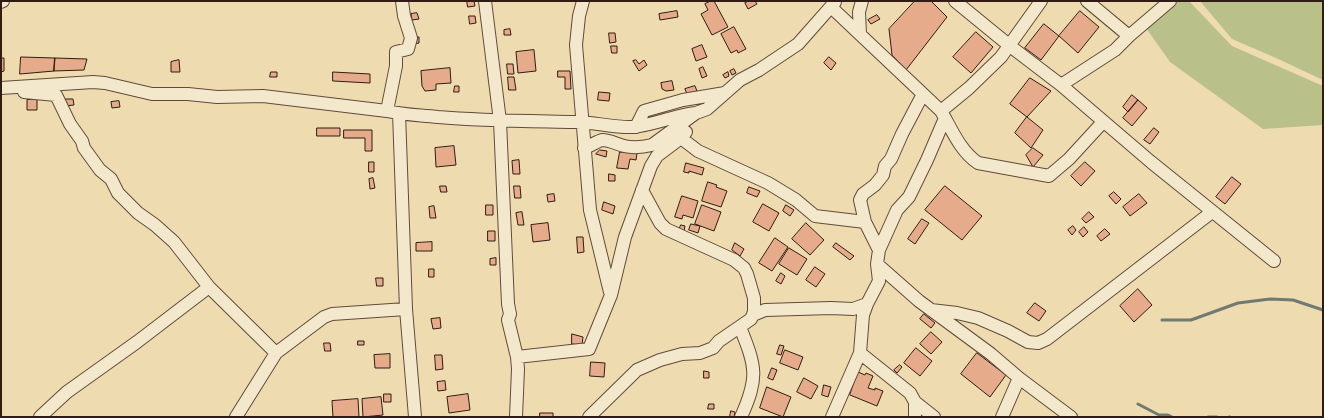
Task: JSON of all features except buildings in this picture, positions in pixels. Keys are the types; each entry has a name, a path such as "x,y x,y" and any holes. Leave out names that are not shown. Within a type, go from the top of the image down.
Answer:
{"street":[{"path":"387,111 396,66 396,52 408,49 411,38 404,16 402,1"},
{"path":"485,1 500,121 508,304 510,314 508,320 517,357 518,370 516,417"},
{"path":"583,1 579,16 576,45 584,148 590,210 611,295"},
{"path":"860,34 859,12 862,1"},
{"path":"955,1 1010,46 1061,84 1103,122 1274,261"},
{"path":"832,417 860,353 863,315 879,281 877,264 879,250 897,210 909,196 924,167 943,114 992,66 1010,46 1041,1"},
{"path":"1086,1 1129,36"},
{"path":"1061,84 1115,50 1170,1"},
{"path":"1,89 93,82 105,83 152,94 188,94 217,97 263,96 387,111 399,114 500,121 582,122 623,127 636,126 684,114 696,113 707,109 740,80 760,70 798,44 833,4 860,34 943,114 952,131 966,151 978,163 1050,176 1069,159 1103,122"},
{"path":"1,89 56,95 70,124 82,141 84,148 100,170 111,180 118,193 138,213 155,225 174,242 209,287 276,353"},
{"path":"636,126 644,111 683,100 725,93"},
{"path":"879,250 865,222 860,200 863,194 875,185 884,175 885,166 891,159 923,94"},
{"path":"517,357 589,349 611,295 625,237 651,166 657,156 681,138 693,122 696,113"},
{"path":"584,148 592,146 600,140 612,141 624,146 646,147 652,145 696,113"},
{"path":"399,114 406,309 415,417"},
{"path":"681,138 698,151 768,183 796,200 815,216 865,222"},
{"path":"589,417 637,370 660,360 682,354 700,354 713,348 719,341 751,319 753,315 754,307 752,290 744,268 734,260 666,229 660,223 642,190"},
{"path":"931,310 958,313 978,318 1008,331 1028,342 1038,342 1047,339 1212,212"},
{"path":"877,264 931,310 991,354 1019,378 1071,417"},
{"path":"40,417 67,392 137,342 209,287"},
{"path":"753,315 765,310 831,308 853,309 867,304"},
{"path":"236,417 276,353 324,317 332,314 406,309"},
{"path":"740,327 752,358 754,380 751,396 742,417"},
{"path":"860,353 910,394 915,402 934,417"},
{"path":"1002,417 1019,378"},
{"path":"915,402 915,417"}],"green space":[{"path":"1175,1 1189,1 1232,46 1323,86 1323,125 1263,129 1170,62 1146,28"},
{"path":"1200,1 1323,1 1323,80 1232,39"}],"waterway":[{"path":"1162,320 1191,320 1238,303 1270,299 1293,300 1323,310"},
{"path":"1138,404 1159,415 1168,415 1172,417"},
{"path":"1208,417 1217,417"}]}
